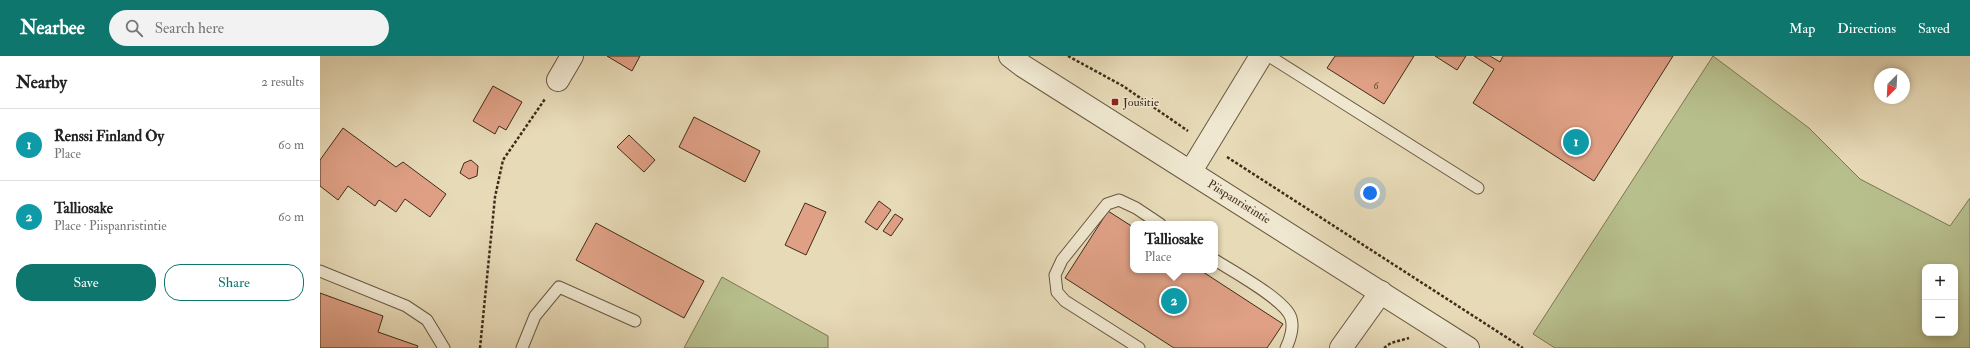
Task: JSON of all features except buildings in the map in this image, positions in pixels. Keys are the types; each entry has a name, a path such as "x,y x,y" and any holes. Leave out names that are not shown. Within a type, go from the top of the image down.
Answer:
{"street":[{"path":"558,80 572,56"},
{"name":"Piispanristintie","path":"1010,56 1023,66 1191,171 1468,348"},
{"path":"1191,171 1261,56"},
{"path":"1341,348 1381,292"}],"lane":[{"path":"1269,56 1478,188"},
{"path":"1139,348 1065,301 1057,292 1055,276 1062,260 1107,204 1119,200 1136,208 1156,221"},
{"path":"1218,262 1283,304 1291,318 1291,333 1286,348"},
{"path":"320,271 406,306 427,320 444,348"},
{"path":"522,348 535,316 559,287 635,321"}],"path":[{"path":"1068,56 1123,86 1208,144 1524,348"},
{"path":"480,348 495,197 503,160 558,80"}],"green space":[{"path":"1713,56 1809,128 1860,179 1950,226 1970,198 1970,348 1555,348 1533,334"},
{"path":"722,277 828,336 828,348 684,348"}],"place":[{"name":"Jousitie","path":"1115,102"},
{"name":"Renssi Finland Oy","path":"1576,142"},
{"name":"Talliosake","path":"1174,301"}]}
